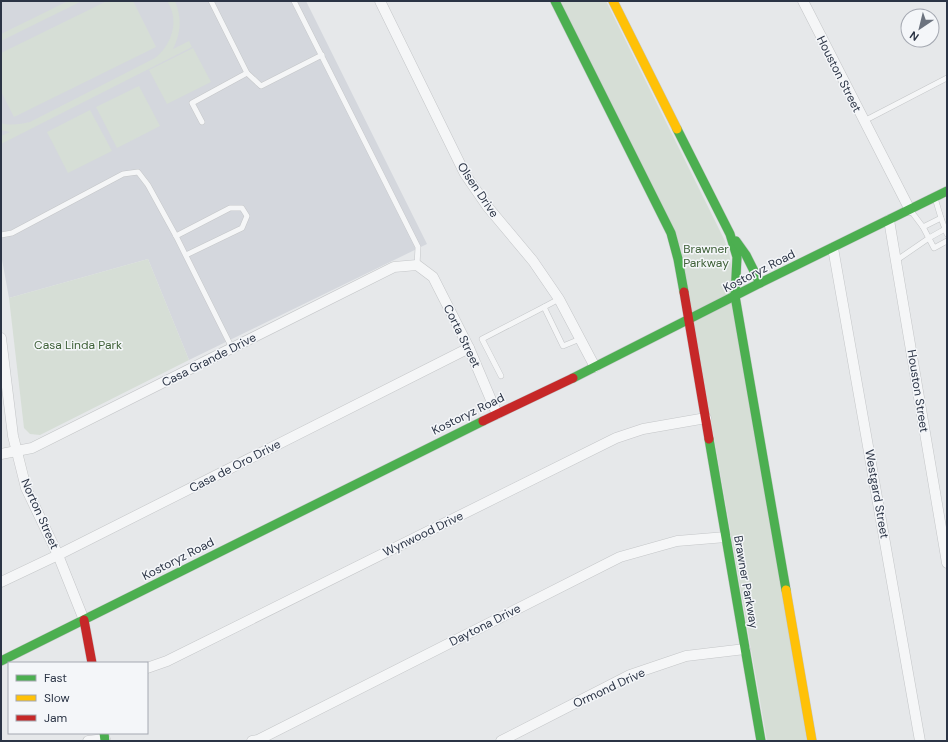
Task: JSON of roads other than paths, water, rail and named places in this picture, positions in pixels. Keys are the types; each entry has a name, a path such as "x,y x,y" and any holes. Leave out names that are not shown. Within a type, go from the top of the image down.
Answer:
{"street":[{"name":"Olsen Drive","path":"380,1 465,174 487,206 533,261 559,299 595,367"},
{"name":"Brawner Parkway","path":"555,1 671,233 678,258 761,741"},
{"path":"614,1 730,234 737,257 735,296 812,741"},
{"name":"Houston Street","path":"803,1 863,121 910,210"},
{"name":"Kostoryz Road","path":"1,661 947,191"},
{"name":"Houston Street","path":"889,220 947,563"},
{"path":"730,234 746,255 760,283"},
{"name":"Westgard Street","path":"833,248 920,741"},
{"name":"Corta Street","path":"417,265 433,277 469,348 496,414"},
{"name":"Casa Grande Drive","path":"1,454 32,448 394,267 417,265"},
{"name":"Norton Street","path":"1,338 9,410 16,451 26,488 58,555 84,620 92,662"},
{"name":"Casa de Oro Drive","path":"1,582 58,555 469,348"},
{"name":"Wynwood Drive","path":"148,668 167,661 616,438 643,429 706,418"},
{"name":"Daytona Drive","path":"252,741 258,740 620,557 677,541 726,537"},
{"name":"Ormond Drive","path":"501,741 630,676 686,656 745,650"},
{"path":"88,741 105,738"}],"lane":[{"path":"211,1 247,73 261,86 322,55"},
{"path":"294,1 418,248 417,265"},
{"path":"202,122 192,103 247,73"},
{"path":"863,121 947,78"},
{"path":"1,235 12,233 123,174 138,172 148,185 176,236 232,348"},
{"path":"896,260 928,238 946,231 935,197"},
{"path":"176,236 230,208 242,208 247,216 242,228 186,256"},
{"path":"910,210 923,228 934,248 947,242"},
{"path":"923,228 942,218"},
{"path":"500,376 482,339 559,299"},
{"path":"544,307 563,346 580,339"}],"park label":[{"name":"Casa Linda Park","path":"78,345"}]}
